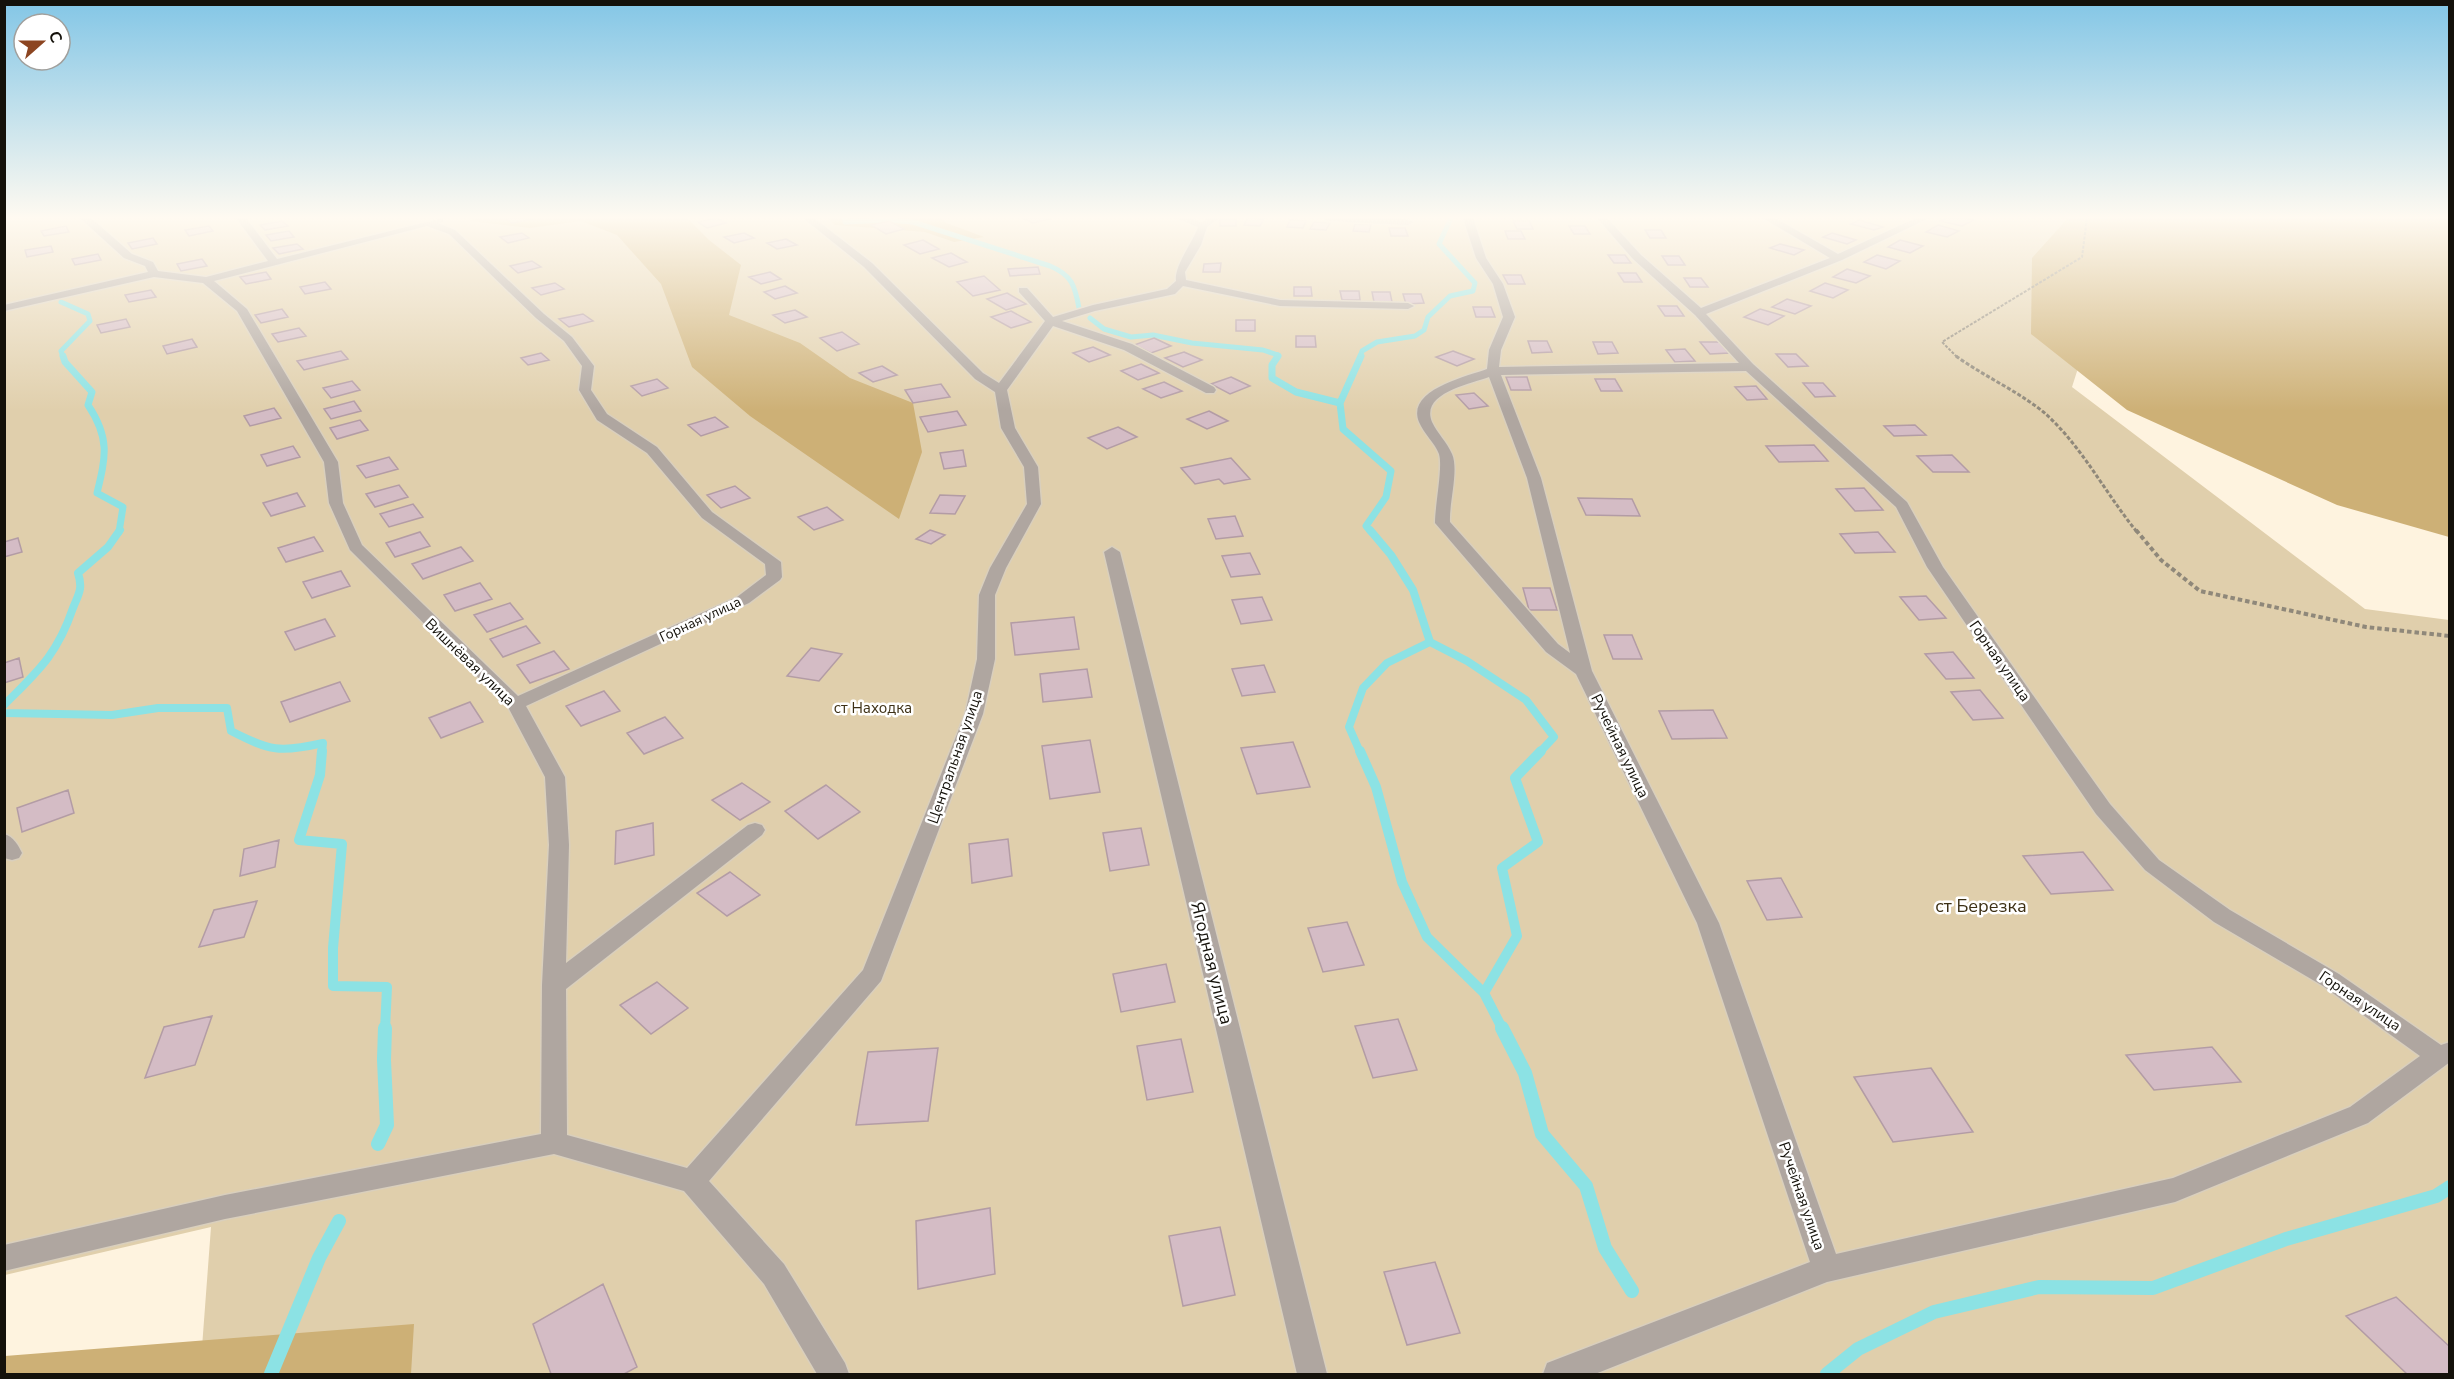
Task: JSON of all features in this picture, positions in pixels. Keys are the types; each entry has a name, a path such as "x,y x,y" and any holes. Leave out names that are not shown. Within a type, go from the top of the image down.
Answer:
{"street":[{"path":"4,308 117,282"},
{"name":"Вишнёвая улица","path":"209,282 241,309 331,462 336,503 355,547 516,704 555,777 559,845 554,985 554,1143"},
{"name":"Горная улица","path":"505,282 568,339 588,366 585,390 602,417 652,450 706,515 773,562 774,577 743,600 516,704"},
{"path":"885,282 979,376 1001,390 1051,321 1093,308 1171,292 1181,282"},
{"path":"1183,282 1280,303 1408,306"},
{"name":"Ручейная улица","path":"1497,282 1509,317 1495,350 1494,371 1534,478 1583,671 1708,923 1827,1269"},
{"name":"Горная улица","path":"1665,282 1699,313 1749,367 1902,505 1935,567 2063,752 2103,809 2152,865 2222,916 2331,980 2444,1053"},
{"path":"1699,313 1776,282"},
{"path":"1023,290 1051,321 1128,347 1210,390"},
{"path":"1583,671 1552,648 1443,523 1446,455 1425,421 1424,407 1428,399 1445,389 1494,371 1749,367"},
{"name":"Центральная улица","path":"692,1181 873,975 974,714 986,660 987,595 998,568 1034,504 1031,466 1008,428 1001,390"},
{"name":"Ягодная улица","path":"1112,552 1312,1374"},
{"path":"554,985 755,830"},
{"path":"1558,1374 1827,1269 2175,1191 2359,1115 2444,1053"},
{"path":"4,1258 225,1207 554,1143 692,1181 774,1274 834,1374"}],"path":[{"path":"2040,282 1942,342 1957,357 2046,414 2074,443 2123,515 2161,560 2200,591 2366,627 2450,636"}],"green space":[{"path":"4,282 2105,282 2072,387 2365,609 2449,620 2449,1374 200,1374 211,1227 5,1275"}],"shaded area":[{"path":"660,282 737,282 729,315 800,343 850,378 913,403 922,452 899,519 750,416 692,367"},
{"path":"2032,282 2449,282 2449,537 2337,505 2127,410 2031,334"},
{"path":"414,1324 411,1374 5,1374 5,1356"}],"building":[{"path":"325,282 331,289 305,294 300,287"},
{"path":"957,282 991,282 1000,290 973,296"},
{"path":"1507,282 1525,284 1508,284"},
{"path":"1687,282 1704,282 1708,287 1690,287"},
{"path":"555,283 564,289 541,295 532,288"},
{"path":"1825,283 1848,290 1833,298 1810,291"},
{"path":"785,286 797,293 775,299 764,292"},
{"path":"1294,287 1311,287 1312,296 1294,296"},
{"path":"151,290 156,297 129,302 125,295"},
{"path":"1340,291 1359,291 1360,300 1342,300"},
{"path":"1372,292 1390,292 1392,302 1374,302"},
{"path":"1007,293 1026,304 1006,310 987,299"},
{"path":"1403,294 1421,294 1424,303 1406,304"},
{"path":"1787,299 1811,306 1795,314 1772,307"},
{"path":"1658,306 1677,306 1684,316 1665,316"},
{"path":"1473,307 1491,307 1495,317 1476,317"},
{"path":"282,309 288,317 261,323 255,315"},
{"path":"1760,309 1784,316 1768,325 1744,317"},
{"path":"795,310 807,317 785,323 773,315"},
{"path":"1011,311 1031,322 1011,328 991,317"},
{"path":"583,314 593,321 569,327 559,319"},
{"path":"126,319 130,327 101,333 97,325"},
{"path":"1236,320 1255,320 1255,331 1236,331"},
{"path":"299,328 306,336 278,342 272,334"},
{"path":"842,332 859,344 837,351 820,338"},
{"path":"1296,336 1315,336 1316,347 1296,347"},
{"path":"1154,338 1171,346 1151,353 1134,345"},
{"path":"192,339 197,347 167,354 163,346"},
{"path":"1528,341 1547,341 1552,352 1532,353"},
{"path":"1593,342 1612,342 1618,353 1598,354"},
{"path":"1700,342 1719,342 1729,353 1710,354"},
{"path":"1093,347 1110,355 1089,362 1073,353"},
{"path":"1685,349 1695,361 1675,362 1666,350"},
{"path":"341,351 348,359 304,370 297,361"},
{"path":"1453,351 1474,359 1457,366 1436,357"},
{"path":"1184,352 1202,360 1183,367 1165,358"},
{"path":"541,353 549,360 528,365 521,358"},
{"path":"1776,354 1796,354 1808,366 1788,367"},
{"path":"1141,364 1159,373 1138,380 1121,371"},
{"path":"882,366 897,375 873,382 859,373"},
{"path":"1231,377 1250,386 1230,394 1211,384"},
{"path":"1506,377 1527,377 1531,390 1511,390"},
{"path":"657,379 668,388 642,396 631,386"},
{"path":"1595,379 1615,379 1622,391 1601,391"},
{"path":"352,381 360,390 331,398 323,388"},
{"path":"1164,382 1182,391 1161,398 1143,389"},
{"path":"1803,383 1823,383 1835,396 1815,397"},
{"path":"941,384 950,397 913,403 905,390"},
{"path":"1756,386 1767,399 1747,400 1735,387"},
{"path":"1474,393 1488,406 1469,409 1456,395"},
{"path":"354,401 361,411 331,419 324,409"},
{"path":"274,408 281,418 250,426 244,416"},
{"path":"957,411 966,425 928,432 920,417"},
{"path":"1209,411 1228,421 1207,429 1187,419"},
{"path":"715,417 728,427 701,436 688,425"},
{"path":"360,420 368,430 337,439 330,428"},
{"path":"1915,425 1926,435 1894,436 1884,426"},
{"path":"1118,427 1137,437 1107,449 1088,438"},
{"path":"1814,445 1828,461 1779,462 1766,446"},
{"path":"293,446 300,457 267,466 261,455"},
{"path":"963,450 966,466 944,469 940,453"},
{"path":"1952,455 1969,472 1933,472 1917,456"},
{"path":"389,457 398,469 366,478 357,466"},
{"path":"1231,458 1250,479 1224,484 1219,479 1195,484 1181,468"},
{"path":"399,485 408,497 375,507 366,494"},
{"path":"735,486 750,498 721,508 707,495"},
{"path":"1864,488 1883,510 1855,511 1836,489"},
{"path":"297,493 305,506 271,516 263,503"},
{"path":"940,495 965,496 955,514 930,513"},
{"path":"1578,498 1632,499 1640,516 1586,515"},
{"path":"413,504 423,517 389,527 380,514"},
{"path":"827,507 843,520 814,530 798,517"},
{"path":"1235,516 1243,536 1216,539 1208,519"},
{"path":"930,530 945,535 931,544 916,539"},
{"path":"420,532 430,546 395,557 386,543"},
{"path":"1878,532 1895,552 1855,553 1840,534"},
{"path":"314,537 323,551 286,562 278,548"},
{"path":"18,538 22,552 4,557 4,542"},
{"path":"461,547 473,561 423,579 412,564"},
{"path":"1250,553 1260,574 1231,577 1222,556"},
{"path":"341,571 350,586 312,598 303,582"},
{"path":"480,583 492,599 455,611 444,595"},
{"path":"1523,588 1550,588 1557,610 1529,610"},
{"path":"1926,596 1946,618 1919,620 1900,597"},
{"path":"1262,597 1272,620 1241,624 1232,600"},
{"path":"510,603 523,619 487,632 474,615"},
{"path":"1074,617 1079,649 1015,655 1011,623"},
{"path":"325,619 335,636 295,650 285,632"},
{"path":"526,626 540,643 503,657 490,639"},
{"path":"1604,635 1632,635 1642,659 1613,659"},
{"path":"811,648 842,654 819,681 787,676"},
{"path":"554,651 569,669 530,683 517,665"},
{"path":"1953,652 1974,678 1946,679 1925,654"},
{"path":"19,658 23,677 4,683 4,663"},
{"path":"1264,665 1275,692 1242,696 1232,669"},
{"path":"1087,669 1092,697 1043,702 1040,674"},
{"path":"340,682 350,701 290,722 281,702"},
{"path":"1980,690 2003,718 1973,720 1951,692"},
{"path":"604,691 620,711 581,726 566,706"},
{"path":"470,702 483,722 441,738 429,718"},
{"path":"1713,710 1727,738 1672,739 1659,711"},
{"path":"665,717 683,738 644,754 627,733"},
{"path":"1090,740 1100,792 1050,799 1042,746"},
{"path":"1293,742 1310,787 1257,794 1241,748"},
{"path":"742,783 770,802 740,820 712,800"},
{"path":"826,785 860,812 818,839 785,811"},
{"path":"68,790 74,813 22,832 17,808"},
{"path":"653,823 654,855 615,864 616,831"},
{"path":"1141,828 1149,865 1110,871 1103,833"},
{"path":"1008,839 1012,876 972,883 969,844"},
{"path":"279,840 275,867 240,876 244,849"},
{"path":"2083,852 2113,890 2051,894 2023,856"},
{"path":"730,872 760,895 727,916 697,893"},
{"path":"1781,878 1802,917 1767,920 1747,881"},
{"path":"257,901 244,937 199,947 214,910"},
{"path":"1347,922 1364,965 1323,972 1308,928"},
{"path":"1166,964 1175,1002 1121,1012 1113,974"},
{"path":"657,982 688,1008 651,1034 620,1005"},
{"path":"212,1016 195,1065 145,1078 164,1027"},
{"path":"1398,1019 1417,1070 1373,1078 1355,1026"},
{"path":"1181,1039 1193,1092 1147,1100 1137,1046"},
{"path":"2212,1047 2241,1082 2154,1090 2126,1055"},
{"path":"938,1048 928,1121 856,1125 868,1052"},
{"path":"1931,1068 1973,1132 1893,1142 1854,1077"},
{"path":"990,1208 995,1274 918,1289 916,1221"},
{"path":"1220,1227 1235,1295 1183,1306 1169,1236"},
{"path":"1435,1262 1460,1333 1407,1345 1384,1272"},
{"path":"603,1284 637,1367 624,1374 551,1374 533,1324"},
{"path":"2396,1297 2450,1347 2450,1374 2407,1374 2346,1316"}],"waterway":[{"path":"1071,282 1079,308"},
{"path":"1360,357 1362,351 1377,342 1415,336 1424,330 1428,317 1450,296 1473,291 1474,282"},
{"path":"61,302 88,314 90,321 61,351 63,357"},
{"path":"1090,318 1104,329 1131,337 1153,335 1192,343 1263,350 1278,355 1277,357"},
{"path":"63,356 65,362 92,392 88,405 100,427 104,448 97,493 123,507 119,531"},
{"path":"1278,356 1272,365 1272,378 1296,392 1340,403"},
{"path":"1340,403 1361,356"},
{"path":"1340,403 1343,429 1391,471 1386,497 1366,526 1371,532"},
{"path":"1370,530 1391,555 1413,590 1430,642"},
{"path":"4,705 37,672 60,638 80,591 78,573 108,547 119,531"},
{"path":"1360,752 1349,727 1363,688 1387,663 1430,642"},
{"path":"1430,642 1467,661 1526,700 1554,737 1540,752"},
{"path":"4,713 112,715 158,708 227,708 231,731 244,738 266,746 285,749 323,743 322,752"},
{"path":"322,751 320,775 299,840 342,844 333,948 333,986 387,987 385,1030"},
{"path":"1360,751 1376,787 1402,882 1427,937 1484,993"},
{"path":"1484,993 1517,936 1502,868 1538,842 1515,778 1541,751"},
{"path":"1484,993 1503,1030"},
{"path":"378,1144 387,1125 385,1028"},
{"path":"1502,1028 1525,1073 1542,1134 1586,1186 1605,1248 1632,1291"},
{"path":"1827,1374 1858,1349 1934,1312 2039,1287 2153,1288 2286,1239 2436,1196 2450,1187"},
{"path":"271,1374 319,1258 339,1221"}],"park label":[{"name":"ст Находка","path":"873,708"},
{"name":"ст Березка","path":"1981,906"}]}
